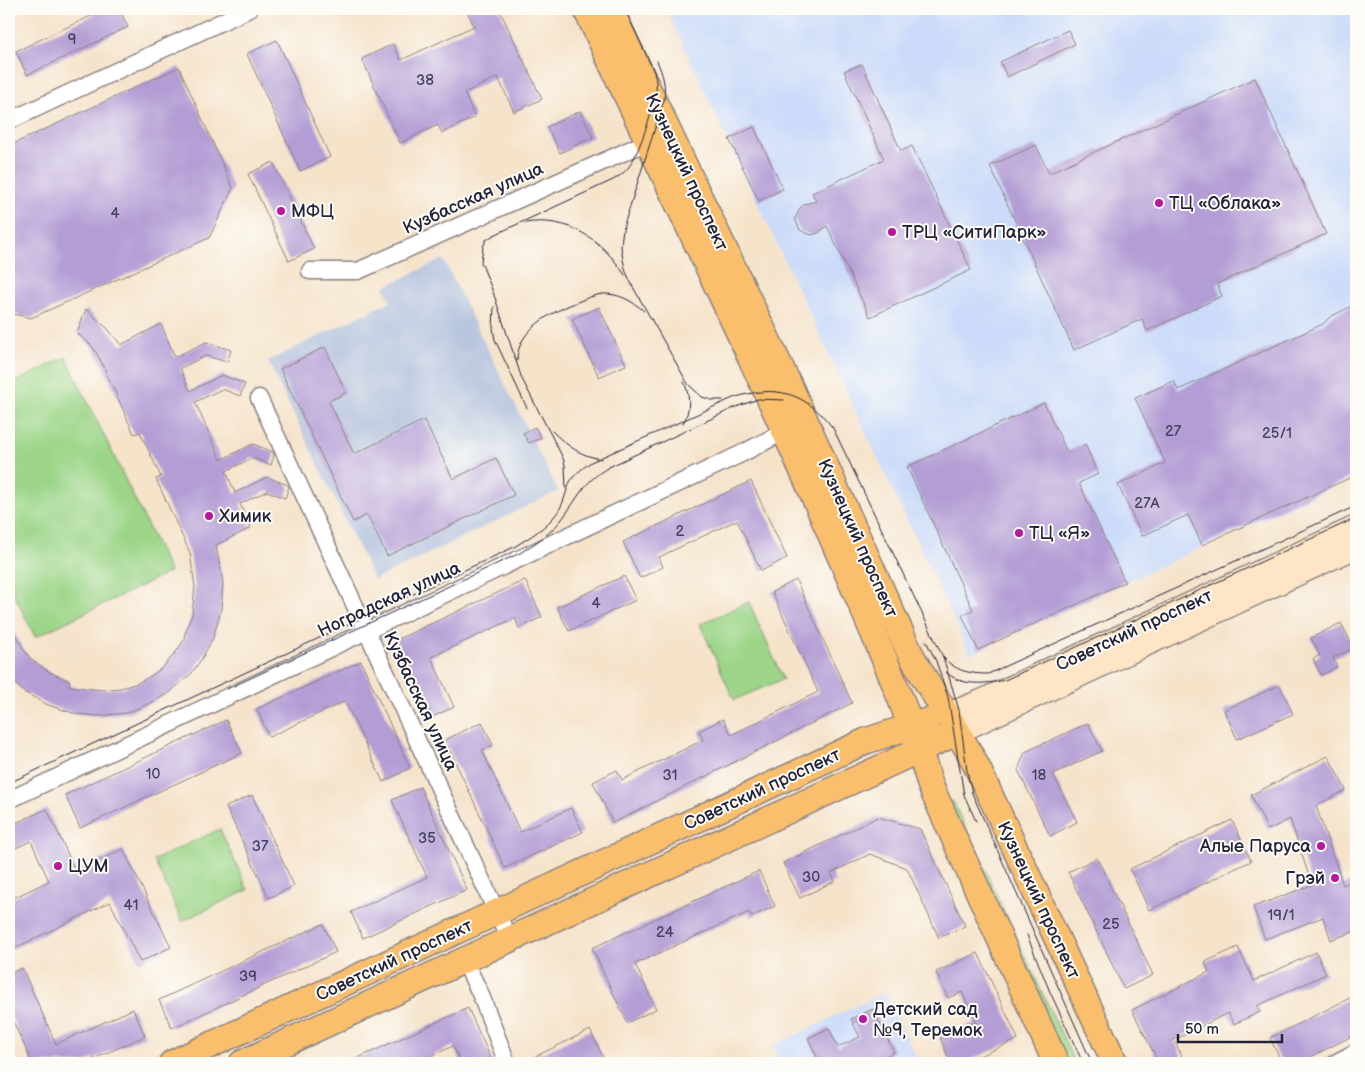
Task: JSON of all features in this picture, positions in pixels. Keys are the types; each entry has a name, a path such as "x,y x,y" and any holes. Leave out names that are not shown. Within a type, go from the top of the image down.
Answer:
{"main road":[{"name":"Кузнецкий проспект","path":"586,9 785,431 894,681 912,726 931,787 1056,1063"},
{"name":"Кузнецкий проспект","path":"610,9 790,389 909,651 952,723 987,788 1115,1063"},
{"name":"Советский проспект","path":"242,1063 920,750 979,702 1356,527"},
{"name":"Советский проспект","path":"172,1063 866,741 912,726 952,723 1356,547"}],"street":[{"path":"9,121 249,9"},
{"name":"Кузбасская улица","path":"310,271 358,271 648,142"},
{"name":"Кузбасская улица","path":"258,398 509,939"},
{"name":"Ноградская улица","path":"9,800 743,454 785,431"},
{"path":"464,960 480,993 507,1063"},
{"path":"1335,1063 1356,1052"}],"shaded area":[{"path":"666,9 1356,9 1356,476 970,654"},
{"path":"443,259 558,491 374,580 268,361 391,301 384,287"},
{"name":"Детский сад №9, Теремок","path":"885,992 919,1063 780,1063 773,1046"}],"green space":[{"path":"66,357 170,572 35,637 9,584 9,385"},
{"path":"749,602 783,679 734,700 700,624"},
{"path":"953,801 1075,1063 1065,1063 945,804"},
{"path":"220,829 248,890 182,921 154,860"}],"building":[{"path":"106,9 119,9 128,27 27,75 16,51"},
{"path":"466,9 499,9 542,99 514,112 498,77 464,93 475,117 442,133 438,125 400,143 362,59 393,44 401,60 474,26"},
{"path":"1068,30 1075,44 1007,77 1000,62"},
{"path":"277,40 330,157 300,171 247,54"},
{"name":"ТРЦ «СитиПарк»","path":"862,64 901,151 912,146 971,270 870,317 827,226 812,235 800,230 795,219 800,208 805,204 816,201 812,193 884,159 844,71"},
{"path":"179,67 233,188 209,238 31,318 9,313 9,146"},
{"name":"ТЦ «Облака»","path":"1255,78 1326,234 1217,284 1222,296 1147,331 1142,319 1074,350 990,166 1036,145 1049,173"},
{"path":"580,111 593,137 560,153 547,127"},
{"path":"754,127 783,189 759,201 729,139"},
{"name":"МФЦ","path":"273,162 314,249 289,261 248,174"},
{"path":"1356,304 1356,475 1202,545 1188,515 1142,536 1118,485 1165,463 1135,398 1174,381 1178,390 1323,324 1330,317"},
{"path":"599,307 626,365 599,377 572,319"},
{"name":"Химик","path":"86,309 107,328 121,345 161,324 175,357 206,342 231,350 227,362 206,356 180,368 190,391 222,375 245,384 240,396 222,389 195,402 221,460 253,444 273,452 271,465 252,458 226,471 235,493 267,477 289,487 285,498 267,491 240,504 251,528 216,545 223,583 221,610 213,638 191,674 170,692 151,703 126,713 98,716 76,714 48,705 24,692 9,678 9,620 17,638 31,659 49,672 70,681 69,686 101,690 121,688 138,683 154,674 176,652 186,637 184,636 192,614 195,587 190,553 156,479 161,477 140,432 134,434 101,361 92,346 77,333"},
{"path":"325,347 346,393 329,401 354,454 424,420 453,479 496,458 514,495 387,556 367,515 353,522 280,369"},
{"name":"ТЦ «Я»","path":"1044,403 1067,452 1085,444 1098,474 1079,483 1125,582 978,650 962,615 973,610 907,467"},
{"path":"535,427 541,438 529,443 523,433"},
{"path":"751,481 787,558 761,571 737,520 659,557 663,567 640,578 623,542"},
{"path":"624,576 636,600 569,631 557,607"},
{"path":"525,580 542,617 519,628 515,618 431,657 454,707 432,717 396,640"},
{"path":"796,580 852,703 613,823 593,782 617,770 622,780 703,740 699,731 723,719 731,735 818,692 772,592"},
{"path":"1341,623 1354,648 1333,658 1337,667 1321,675 1313,659 1320,655 1311,638"},
{"path":"361,661 410,768 383,782 345,701 269,737 257,709"},
{"path":"1280,685 1293,714 1237,739 1224,710"},
{"path":"226,720 242,753 80,828 65,795"},
{"path":"482,722 493,745 482,750 520,832 571,808 583,832 505,868 445,740"},
{"path":"1088,723 1102,751 1053,774 1077,822 1050,836 1018,770 1025,752"},
{"path":"1328,756 1346,790 1316,806 1343,885 1356,880 1356,931 1331,940 1323,917 1265,939 1253,907 1312,885 1290,819 1268,830 1251,795"},
{"path":"420,787 467,890 363,938 351,912 427,877 392,800"},
{"path":"252,795 294,886 269,898 226,807"},
{"path":"47,809 76,872 123,849 171,947 140,962 110,902 9,951 9,900 49,881 31,841 9,851 9,826"},
{"path":"878,817 920,829 965,926 939,938 907,868 870,854 831,873 835,881 800,898 783,863"},
{"path":"1232,820 1251,861 1149,910 1130,869"},
{"path":"1097,858 1153,975 1124,989 1068,872"},
{"path":"759,871 775,906 751,917 749,912 635,964 656,1009 627,1023 592,948"},
{"path":"323,924 336,952 172,1028 159,1000"},
{"path":"1238,947 1254,981 1316,952 1326,974 1257,1006 1260,1012 1234,1024 1228,1013 1174,1040 1185,1063 1159,1063 1132,1010 1209,972 1205,962"},
{"path":"978,953 1018,1039 964,1063 951,1063 940,1038 976,1022 962,992 948,998 936,972"},
{"path":"22,968 56,1044 133,1009 145,1036 84,1063 32,1063 9,1012 9,974"},
{"path":"1356,995 1356,1034 1299,1063 1282,1063 1270,1038"},
{"path":"468,1008 493,1063 461,1063 453,1046 416,1063 347,1063"},
{"path":"873,1009 894,1052 871,1063 820,1063 808,1038 829,1028 838,1047 860,1037 851,1019"},
{"path":"590,1030 606,1063 522,1063"}],"tram line":[{"path":"566,489 563,458 522,379 481,262 486,240 613,180 625,172 632,162 649,120 655,99 656,84 654,72 625,9"},
{"path":"657,61 664,80 664,100 624,225 621,247 623,260 633,287 688,384 702,397 712,400 723,400"},
{"path":"525,223 556,223 582,233 605,251 625,275"},
{"path":"517,361 523,339 530,330 559,310 585,299 602,294 620,296 644,311"},
{"path":"494,307 493,328 495,340 527,408"},
{"path":"683,423 686,418 689,402 684,382"},
{"path":"9,783 514,547 537,532 553,518 561,506 571,481 578,472 591,462 733,398 763,392 789,394 812,406 833,428 943,657 959,710 967,771 972,793 1092,1063"},
{"path":"227,689 520,553 553,529 587,484 609,467 736,407 758,399 784,400"},
{"path":"552,431 575,450 601,459"},
{"path":"943,657 953,666 963,671 988,674 1356,506"},
{"path":"946,672 952,677 966,682 990,683 1005,680 1356,518"},
{"path":"926,641 936,661 948,697 964,795 976,821"},
{"path":"1027,935 1050,992 1083,1063"}],"place":[{"name":"ТЦ «Облака»","path":"1159,203"},
{"name":"МФЦ","path":"281,211"},
{"name":"ТРЦ «СитиПарк»","path":"892,232"},
{"name":"Химик","path":"209,516"},
{"name":"ТЦ «Я»","path":"1019,533"},
{"name":"Алые Паруса","path":"1321,846"},
{"name":"ЦУМ","path":"58,866"},
{"name":"Грэй","path":"1335,878"},
{"name":"Детский сад №9, Теремок","path":"863,1019"}]}
